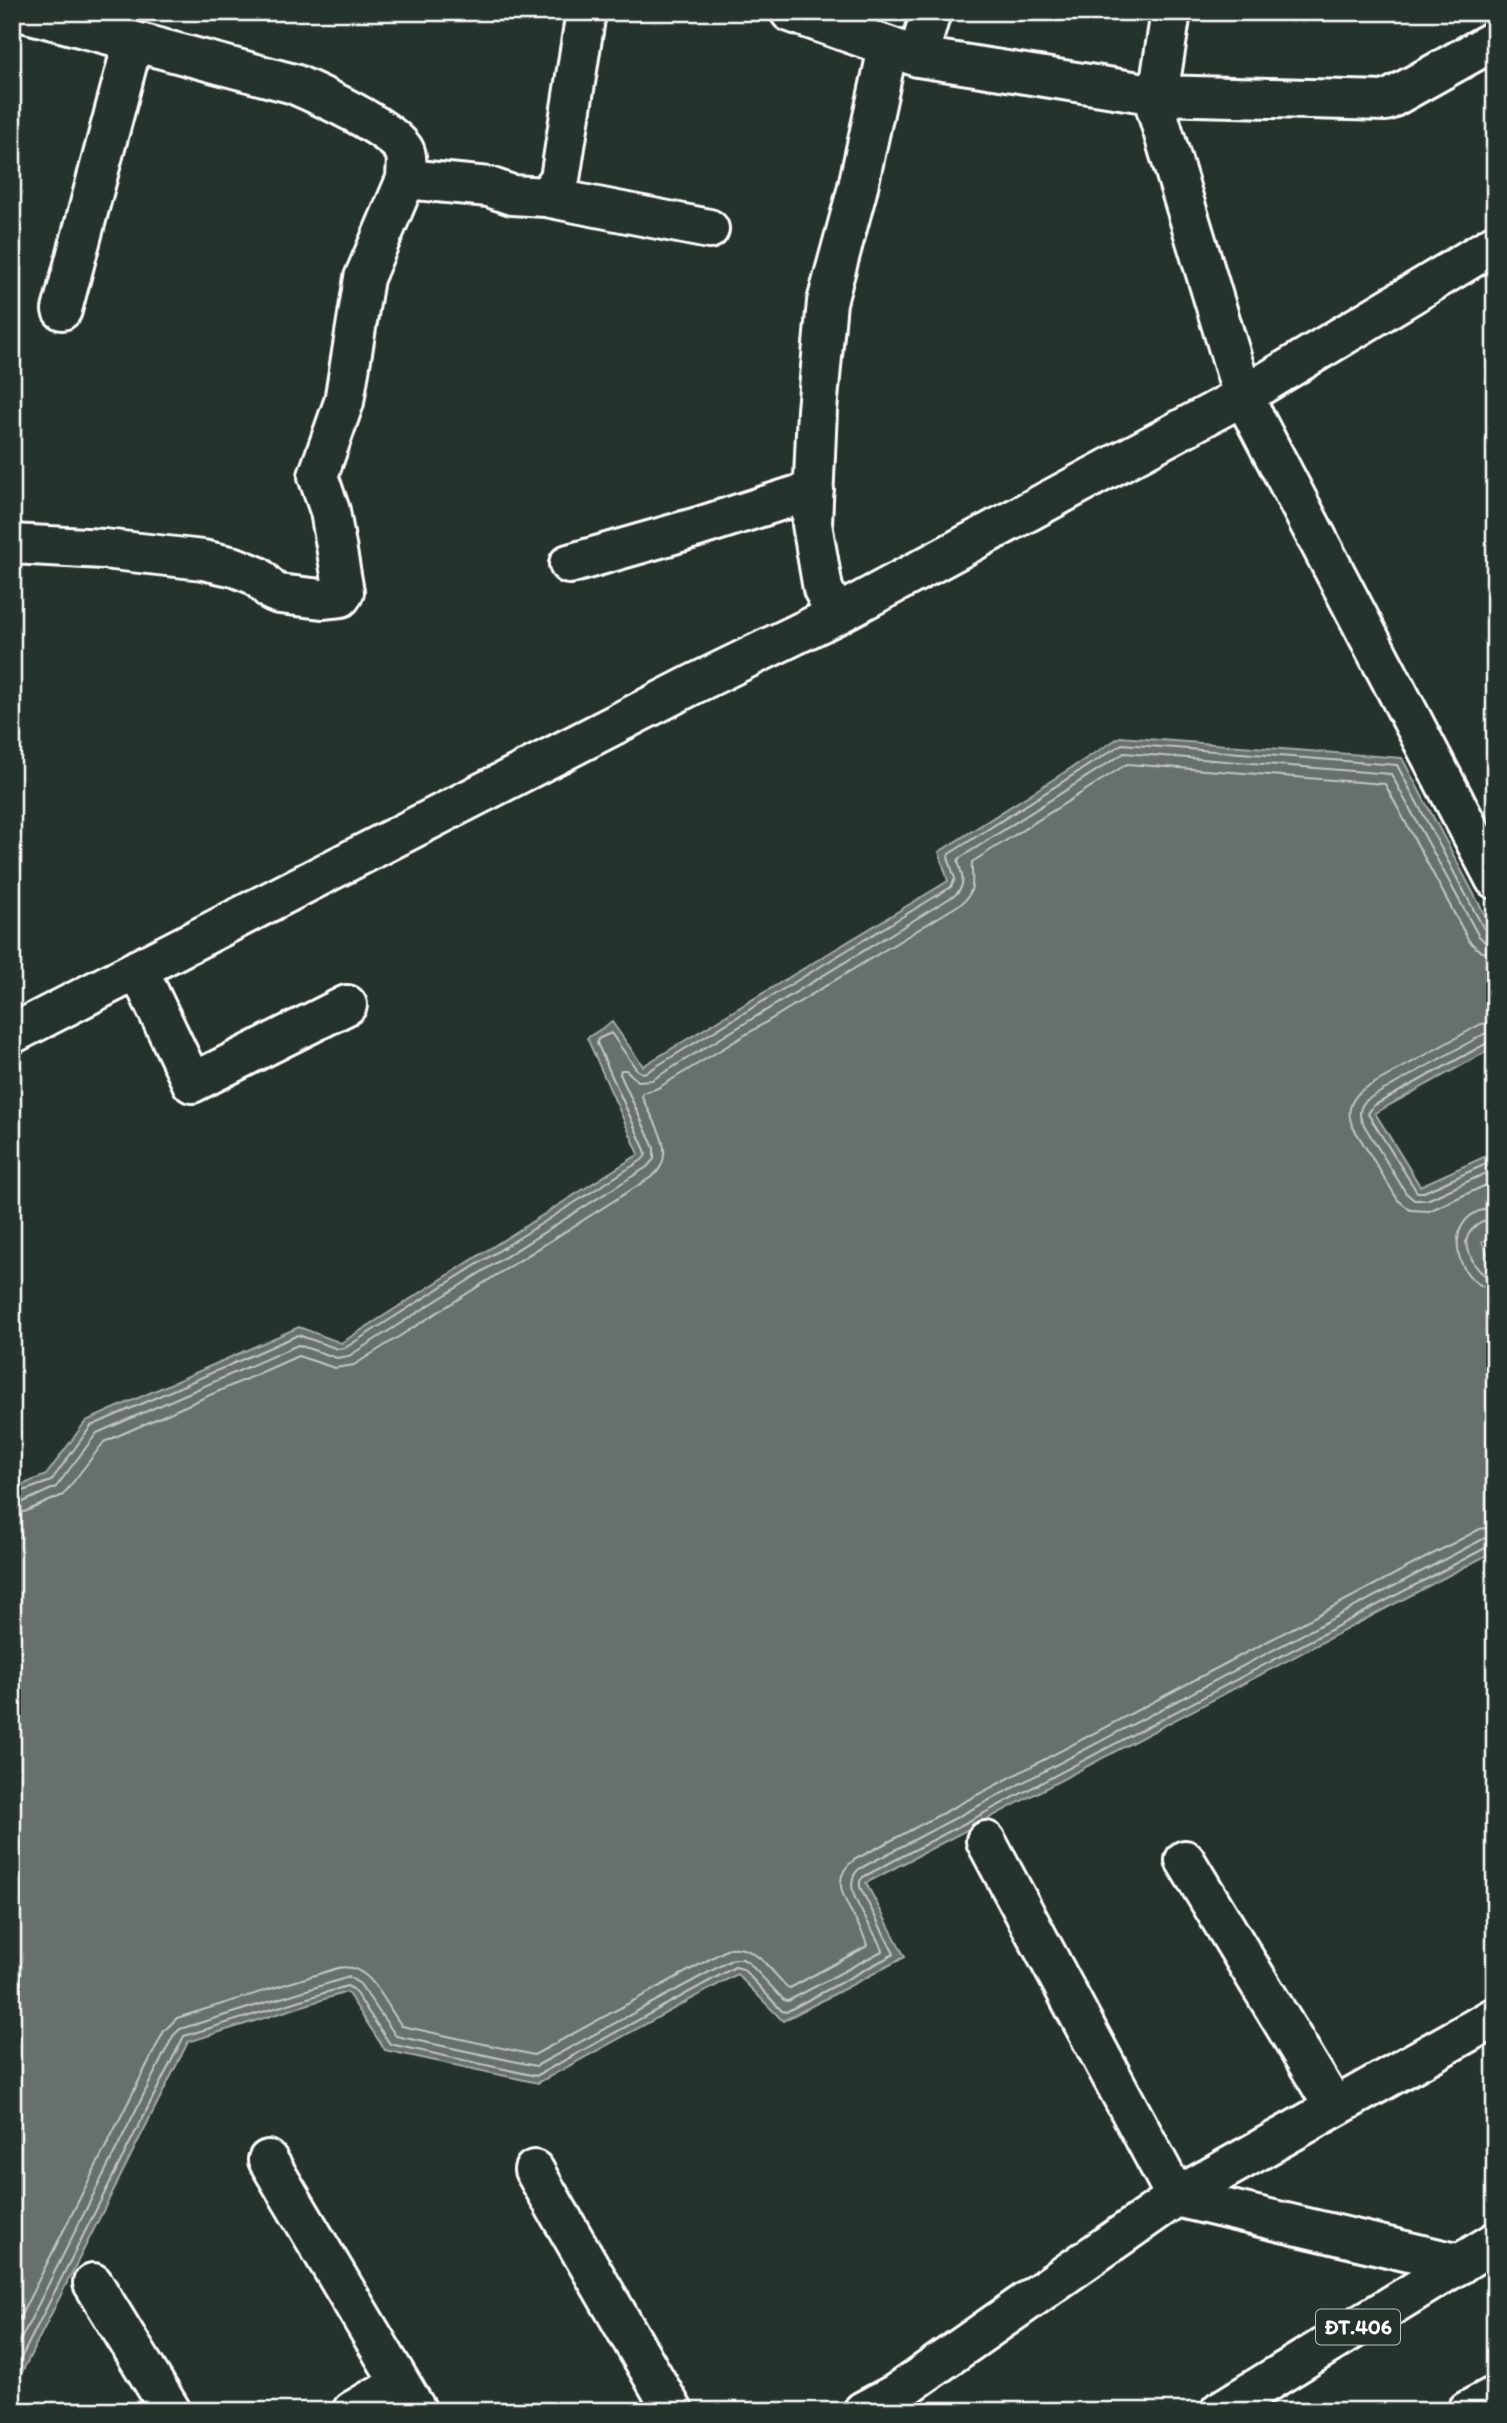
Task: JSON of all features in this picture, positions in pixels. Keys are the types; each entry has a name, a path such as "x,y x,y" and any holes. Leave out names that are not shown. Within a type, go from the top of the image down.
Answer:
{"street":[{"path":"12,544 104,549 203,560 235,567 257,576 279,594 322,599 341,597 344,592 330,511 318,477 344,401 364,278 406,179 405,150 395,140 328,99 294,84 23,12"},
{"path":"546,197 560,178 566,156 586,12"},
{"path":"790,12 903,53 1158,95 1386,101 1495,40"},
{"path":"836,615 823,589 812,524 817,410 827,302 857,191 903,53 930,12"},
{"path":"1171,12 1156,108 1243,396 1495,879"},
{"path":"62,310 132,42"},
{"path":"406,179 489,187 512,195 546,197 709,229"},
{"path":"12,1034 694,684 836,615 1243,396 1495,244"},
{"path":"569,564 814,490"},
{"path":"138,969 192,1083 347,1005"},
{"path":"986,1841 1177,2197 1460,2264"},
{"path":"1185,1860 1334,2108"},
{"path":"863,2411 895,2394 1177,2197 1495,2017"},
{"path":"268,2160 409,2397 352,2411"},
{"path":"534,2170 673,2411"},
{"name":"ĐT.406","path":"1220,2411 1495,2242"},
{"path":"93,2283 171,2411"},
{"path":"1467,2411 1495,2396"}],"water":[{"path":"1120,737 1402,758 1495,934 1495,1047 1375,1113 1420,1186 1495,1152 1495,1233 1482,1242 1495,1268 1495,1551 866,1883 905,1957 783,2021 737,1974 538,2083 385,2050 347,1992 188,2042 12,2392 12,1489 46,1475 86,1421 299,1327 341,1343 639,1154 587,1038 612,1022 643,1066 948,881 939,852"}]}
